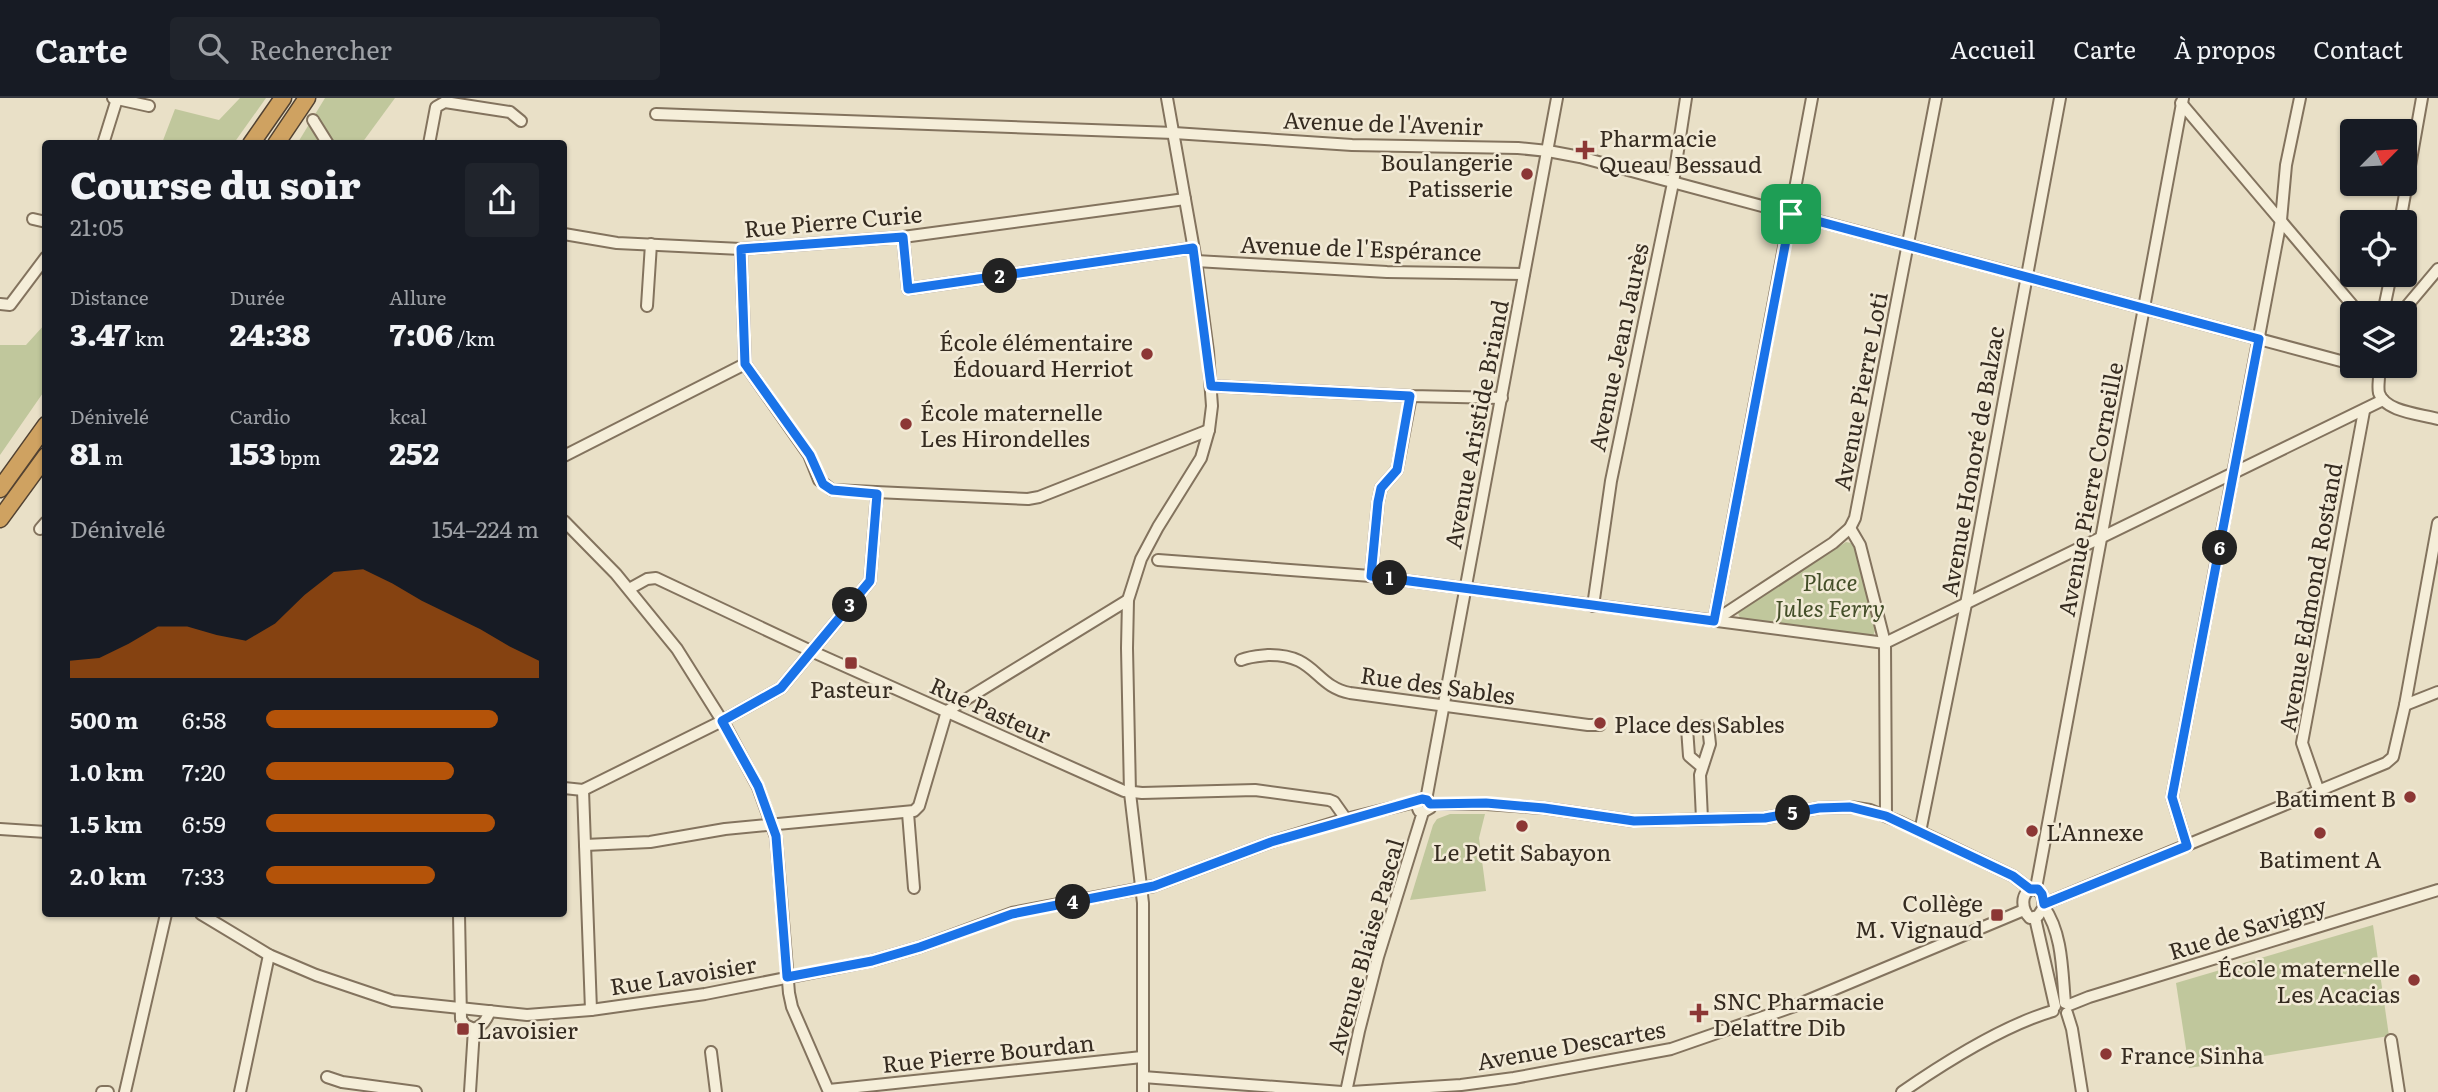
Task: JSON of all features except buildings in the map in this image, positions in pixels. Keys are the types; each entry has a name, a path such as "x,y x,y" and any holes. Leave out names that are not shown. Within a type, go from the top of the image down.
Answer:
{"highway":[{"path":"254,140 283,98"},
{"path":"279,140 307,98"},
{"path":"0,489 42,431"},
{"path":"0,519 42,461"}],"street":[{"path":"104,140 115,98 149,106"},
{"path":"1143,1092 1142,888 1130,793 1128,600 1142,559 1158,527 1198,467 1209,430 1211,386 1196,261 1167,98"},
{"name":"Avenue Aristide Briand","path":"1424,804 1445,705 1557,98"},
{"name":"Avenue Jean Jaurès","path":"1593,606 1611,481 1673,183 1686,98"},
{"path":"1714,621 1812,98"},
{"name":"Avenue Pierre Loti","path":"1850,528 1859,502 1936,98"},
{"name":"Avenue Honoré de Balzac","path":"1920,832 1966,604 2060,98"},
{"path":"2187,846 2172,797 2281,220 2286,165 2300,98"},
{"path":"2402,210 2423,98"},
{"path":"2181,100 2348,301"},
{"name":"Avenue Pierre Corneille","path":"2033,889 2144,309 2181,100"},
{"path":"430,140 436,107 445,102 510,112 521,121"},
{"name":"Avenue de l'Avenir","path":"656,114 1174,133 1352,145 1549,151 2340,361"},
{"path":"313,120 326,140"},
{"name":"Rue Pierre Curie","path":"567,235 617,243 741,249 903,237 1185,199"},
{"path":"33,219 42,221"},
{"path":"903,237 908,289 1193,248"},
{"path":"647,306 651,244"},
{"path":"741,249 745,364 810,455 823,484 832,490 1028,499 1209,430"},
{"name":"Avenue de l'Espérance","path":"1196,261 1387,272 1524,274"},
{"path":"0,304 10,305 42,262"},
{"path":"2411,301 2438,269"},
{"path":"567,454 745,364"},
{"path":"2380,378 2378,388 2383,400 2392,407 2438,419"},
{"path":"1211,386 1502,398"},
{"path":"1371,576 1381,488 1397,470 1410,396"},
{"path":"1158,560 1371,576 1885,643 2383,400"},
{"name":"Avenue Edmond Rostand","path":"2318,789 2302,743 2364,411"},
{"path":"567,788 583,790 722,721 781,688 870,581 877,494"},
{"path":"2035,918 2044,905 2386,763 2393,757 2438,523"},
{"path":"567,524 629,589 677,649 758,786 776,836 787,977 792,1007 832,1091"},
{"path":"1714,621 1833,544 1850,528 1860,545 1885,643 1886,816"},
{"name":"Rue Pasteur","path":"629,589 647,579 656,578 811,651 1130,793 1255,790 1329,800 1335,802 1346,819"},
{"path":"585,845 650,842 724,829 908,813 919,806 947,711 1128,600"},
{"name":"Rue des Sables","path":"1241,660 1251,656 1289,656 1306,664 1340,691 1600,725"},
{"path":"2404,705 2438,692"},
{"path":"1702,768 1702,819"},
{"path":"583,790 591,1010"},
{"name":"Rue Lavoisier","path":"206,917 269,955 316,975 393,1001 527,1015 591,1010 705,994 896,954 1012,914 1142,888 1271,842 1346,819 1424,804 1486,803 1634,821 1765,818 1836,806 1870,810 2013,876 2033,889"},
{"name":"Avenue Blaise Pascal","path":"1347,1092 1378,957 1424,804"},
{"path":"908,813 914,888"},
{"path":"0,829 42,832"},
{"path":"2035,918 2030,918 2024,910 2024,898 2033,889 2042,894 2044,905 2052,918 2065,977 2062,1008"},
{"name":"Rue de Savigny","path":"1902,1092 1955,1058 2036,1016 2089,997 2438,891"},
{"name":"Avenue Descartes","path":"1143,1077 1347,1092 1461,1085 1514,1078 1671,1049 1792,1007 2024,910"},
{"path":"125,1092 165,917"},
{"path":"459,917 461,1008 465,1025 474,1028 481,1026 490,1012"},
{"path":"2035,918 2062,1008 2072,1030 2082,1092"},
{"path":"240,1092 269,955"},
{"path":"470,1092 474,1028"},
{"path":"2391,1040 2399,1092"},
{"path":"711,1052 716,1092"},
{"name":"Rue Pierre Bourdan","path":"832,1091 1142,1057"},
{"path":"327,1077 342,1082 416,1092"}],"green space":[{"path":"240,98 266,98 236,140 163,140 175,109 219,120"},
{"path":"325,98 395,98 364,140 299,140"},
{"path":"42,327 42,394 0,455 0,345 26,345"},
{"name":"Place Jules Ferry","path":"1846,542 1854,547 1876,628 1873,636 1740,618 1738,613"},
{"path":"1450,814 1485,814 1479,838 1486,891 1410,900 1433,825 1437,819"},
{"path":"2373,925 2389,1036 2189,1068 2176,983"}],"place":[{"name":"Pharmacie Queau Bessaud","path":"1585,150"},
{"name":"Boulangerie Patisserie","path":"1527,174"},
{"name":"École élémentaire Édouard Herriot","path":"1147,354"},
{"name":"École maternelle Les Hirondelles","path":"906,424"},
{"name":"Pasteur","path":"851,663"},
{"name":"Place des Sables","path":"1600,723"},
{"name":"Batiment B","path":"2410,797"},
{"name":"Le Petit Sabayon","path":"1522,826"},
{"name":"L'Annexe","path":"2032,831"},
{"name":"Batiment A","path":"2320,833"},
{"name":"Collège M. Vignaud","path":"1997,915"},
{"name":"École maternelle Les Acacias","path":"2414,980"},
{"name":"SNC Pharmacie Delattre Dib","path":"1699,1013"},
{"name":"Lavoisier","path":"463,1029"},
{"name":"France Sinha","path":"2106,1054"}],"route":[{"path":"1791,214 2259,339 2172,797 2187,846 2044,904 2038,889 2030,889 2013,876 1870,810 1836,806 1765,818 1634,821 1486,803 1430,804 1422,799 1271,842 1154,886 1012,914 872,961 787,977 776,836 758,786 722,721 781,688 870,581 877,494 832,490 823,484 810,455 745,364 741,249 903,237 908,289 1193,248 1211,386 1410,396 1397,470 1381,488 1371,576 1714,621 1791,214"}]}
